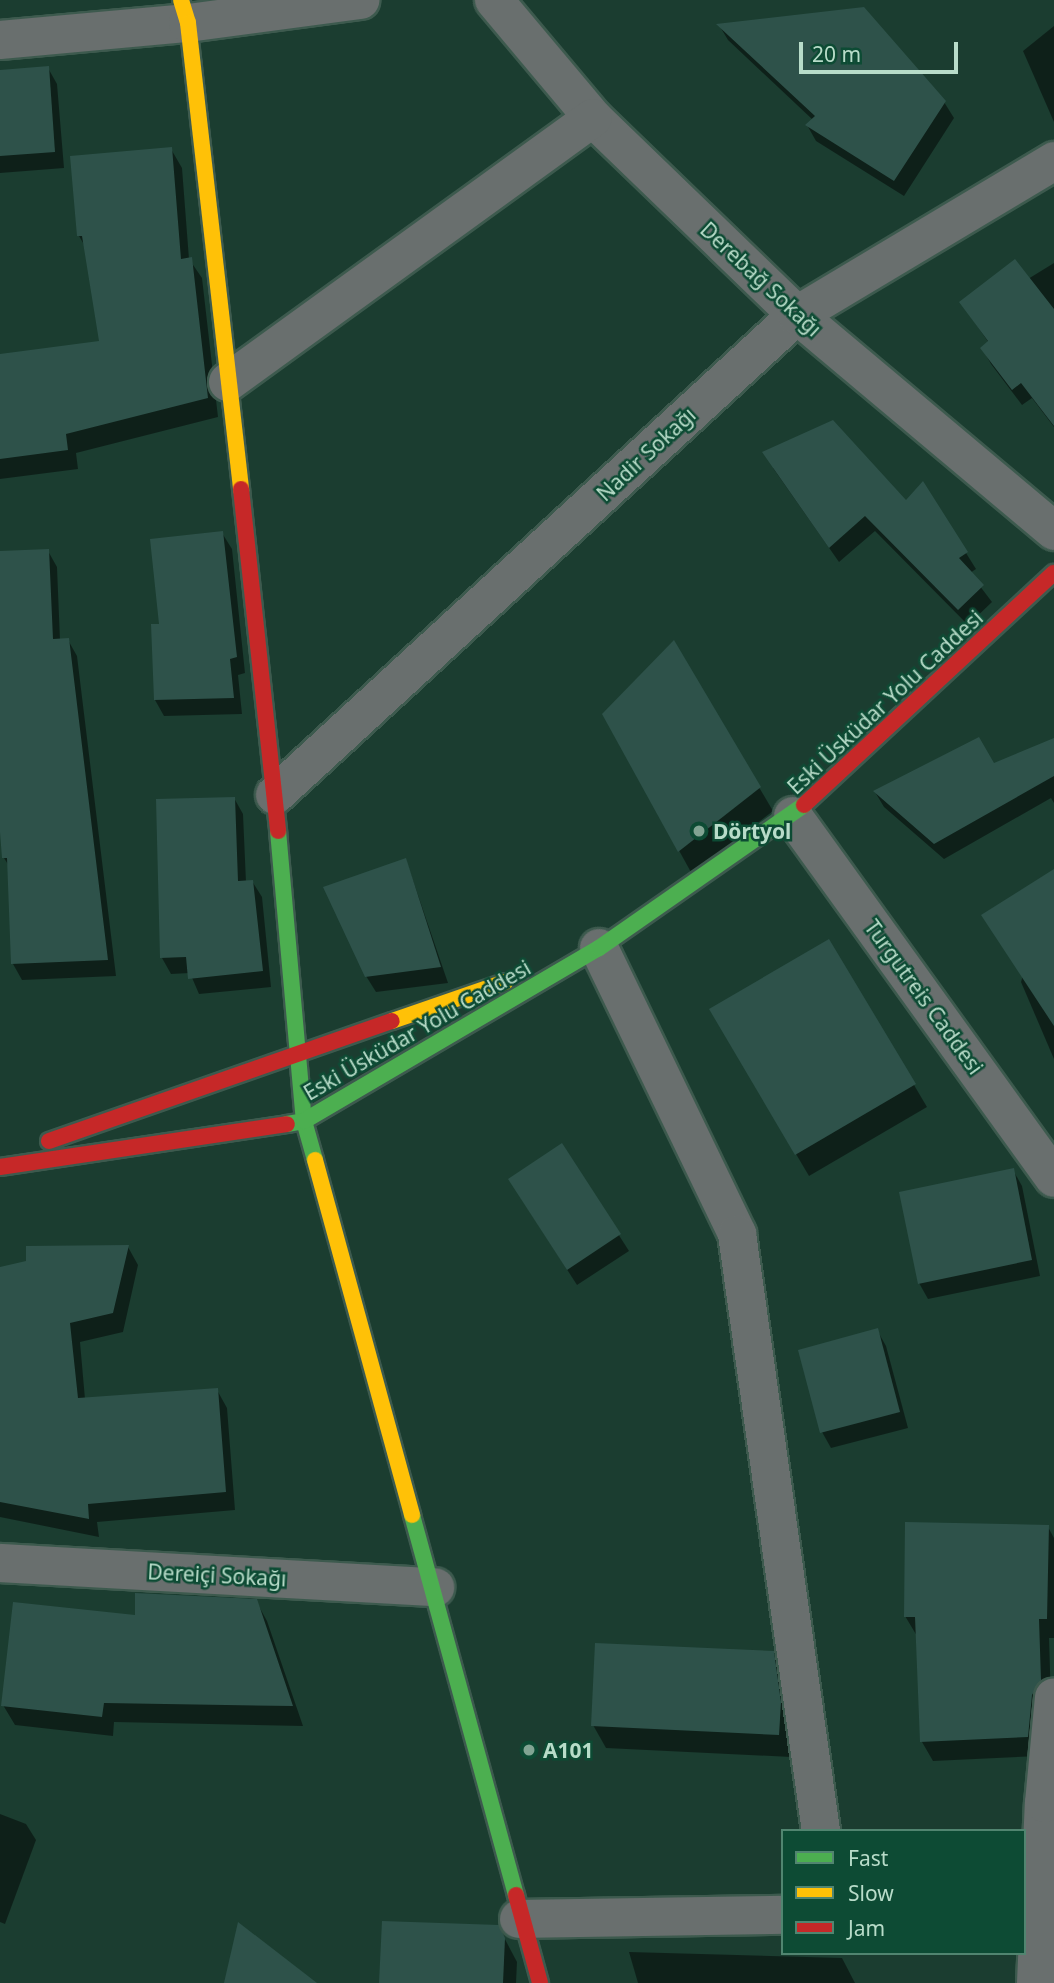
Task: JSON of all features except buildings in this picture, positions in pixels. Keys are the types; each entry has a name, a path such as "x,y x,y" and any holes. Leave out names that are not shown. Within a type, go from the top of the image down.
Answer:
{"street":[{"path":"0,40 185,12 360,0"},
{"name":"Derebağ Sokağı","path":"494,0 593,118 797,315 1054,531"},
{"path":"185,12 275,795 304,1121 435,1587 519,1919 540,1983"},
{"path":"228,382 593,118"},
{"name":"Nadir Sokağı","path":"275,795 797,315 1054,161"},
{"name":"Eski Üsküdar Yolu Caddesi","path":"0,1167 304,1121 598,948 793,816 1054,573"},
{"name":"Turgutreis Caddesi","path":"793,816 1054,1178"},
{"path":"598,948 737,1234 821,1829"},
{"name":"Eski Üsküdar Yolu Caddesi","path":"0,1158 298,1058 598,948"},
{"name":"Dereiçi Sokağı","path":"0,1563 435,1587"},
{"path":"1036,1983 1054,1697"},
{"path":"519,1919 781,1915"}],"traffic: fast":[{"path":"287,1124 304,1121 599,948 804,805"},
{"path":"278,831 304,1121 315,1160"},
{"path":"412,1515 516,1895"}],"traffic: slow":[{"path":"181,0 188,23 241,489"},
{"path":"392,1021 505,982"},
{"path":"315,1160 412,1515"}],"traffic: jam":[{"path":"241,489 278,831"},
{"path":"804,805 1054,573"},
{"path":"49,1141 392,1021"},
{"path":"0,1167 287,1124"},
{"path":"516,1895 540,1983"}],"place":[{"name":"Dörtyol","path":"699,831"},
{"name":"A101","path":"529,1750"}]}
